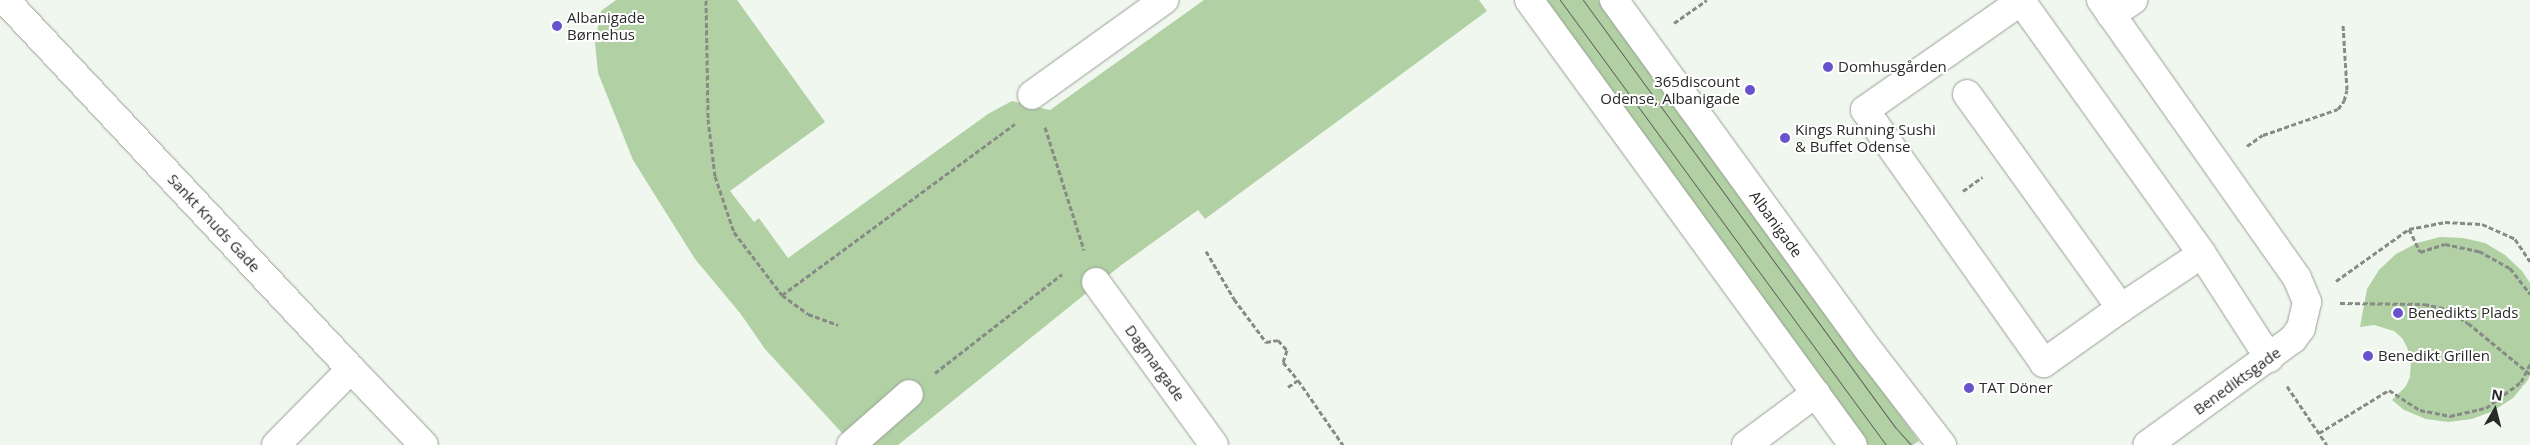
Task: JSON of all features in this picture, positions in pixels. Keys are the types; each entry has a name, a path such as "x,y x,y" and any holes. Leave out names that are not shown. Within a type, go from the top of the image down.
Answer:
{"street":[{"name":"Sankt Knuds Gade","path":"5,0 351,370 424,445"},
{"path":"1529,0 1853,445"},
{"name":"Albanigade","path":"1614,0 1864,344 1942,445"},
{"path":"2202,254 2120,308 2044,363 1865,110 2021,0 2202,254 2269,358"},
{"path":"2133,0 2106,8 2297,278 2307,302"},
{"path":"1032,95 1156,2"},
{"path":"1967,94 2120,308"},
{"name":"Dagmargade","path":"1096,282 1214,445"},
{"name":"Benediktsgade","path":"2147,445 2293,339 2302,328 2307,302"},
{"path":"276,445 351,370"},
{"path":"1746,445 1816,393"},
{"path":"851,445 909,394"}],"path":[{"path":"706,0 708,119 715,176 734,232 782,295 808,314 838,325"},
{"path":"2254,141 2263,134 2338,109 2344,101 2347,90 2343,24"},
{"path":"1032,95 1038,106 1086,255"},
{"path":"782,295 990,142"},
{"path":"2307,302 2409,229 2445,222 2482,224 2515,239 2530,261"},
{"path":"2409,229 2420,252 2445,244 2479,251 2510,268 2530,294"},
{"path":"1206,251 1234,299 1266,342 1278,340 1287,350 1282,362 1298,380 1343,445"},
{"path":"909,394 1066,271"},
{"path":"2307,302 2424,304 2448,309 2529,373"},
{"path":"2269,358 2327,445"},
{"path":"2319,433 2389,390 2420,410 2450,416 2486,408 2521,382 2529,373 2530,364"},
{"path":"1288,387 1298,380"}],"green space":[{"path":"616,0 737,0 825,122 730,191 754,222 759,218 788,258 988,114 1012,101 1050,110 1204,0 1479,0 1487,11 1205,219 1198,210 1120,266 898,445 853,445 765,349 740,313 695,259 633,160 598,73 595,43 601,11"},
{"path":"1543,0 1598,0 1919,441 1913,445 1868,445"},
{"path":"2440,237 2463,238 2485,243 2505,255 2522,271 2530,283 2530,375 2528,380 2513,398 2493,411 2472,419 2448,422 2426,419 2404,410 2392,400 2406,386 2410,377 2411,359 2407,347 2402,338 2394,331 2374,325 2360,327 2367,289 2379,270 2396,254 2417,243"}],"tram line":[{"path":"1560,0 1886,445"},
{"path":"1583,0 1895,427 1911,445"}],"place":[{"name":"Albanigade Børnehus","path":"557,26"},
{"name":"Domhusgården","path":"1828,67"},
{"name":"365discount Odense, Albanigade","path":"1750,90"},
{"name":"Kings Running Sushi & Buffet Odense","path":"1785,138"},
{"name":"Benedikts Plads","path":"2398,313"},
{"name":"Benedikt Grillen","path":"2368,356"},
{"name":"TAT Döner","path":"1969,388"}]}
